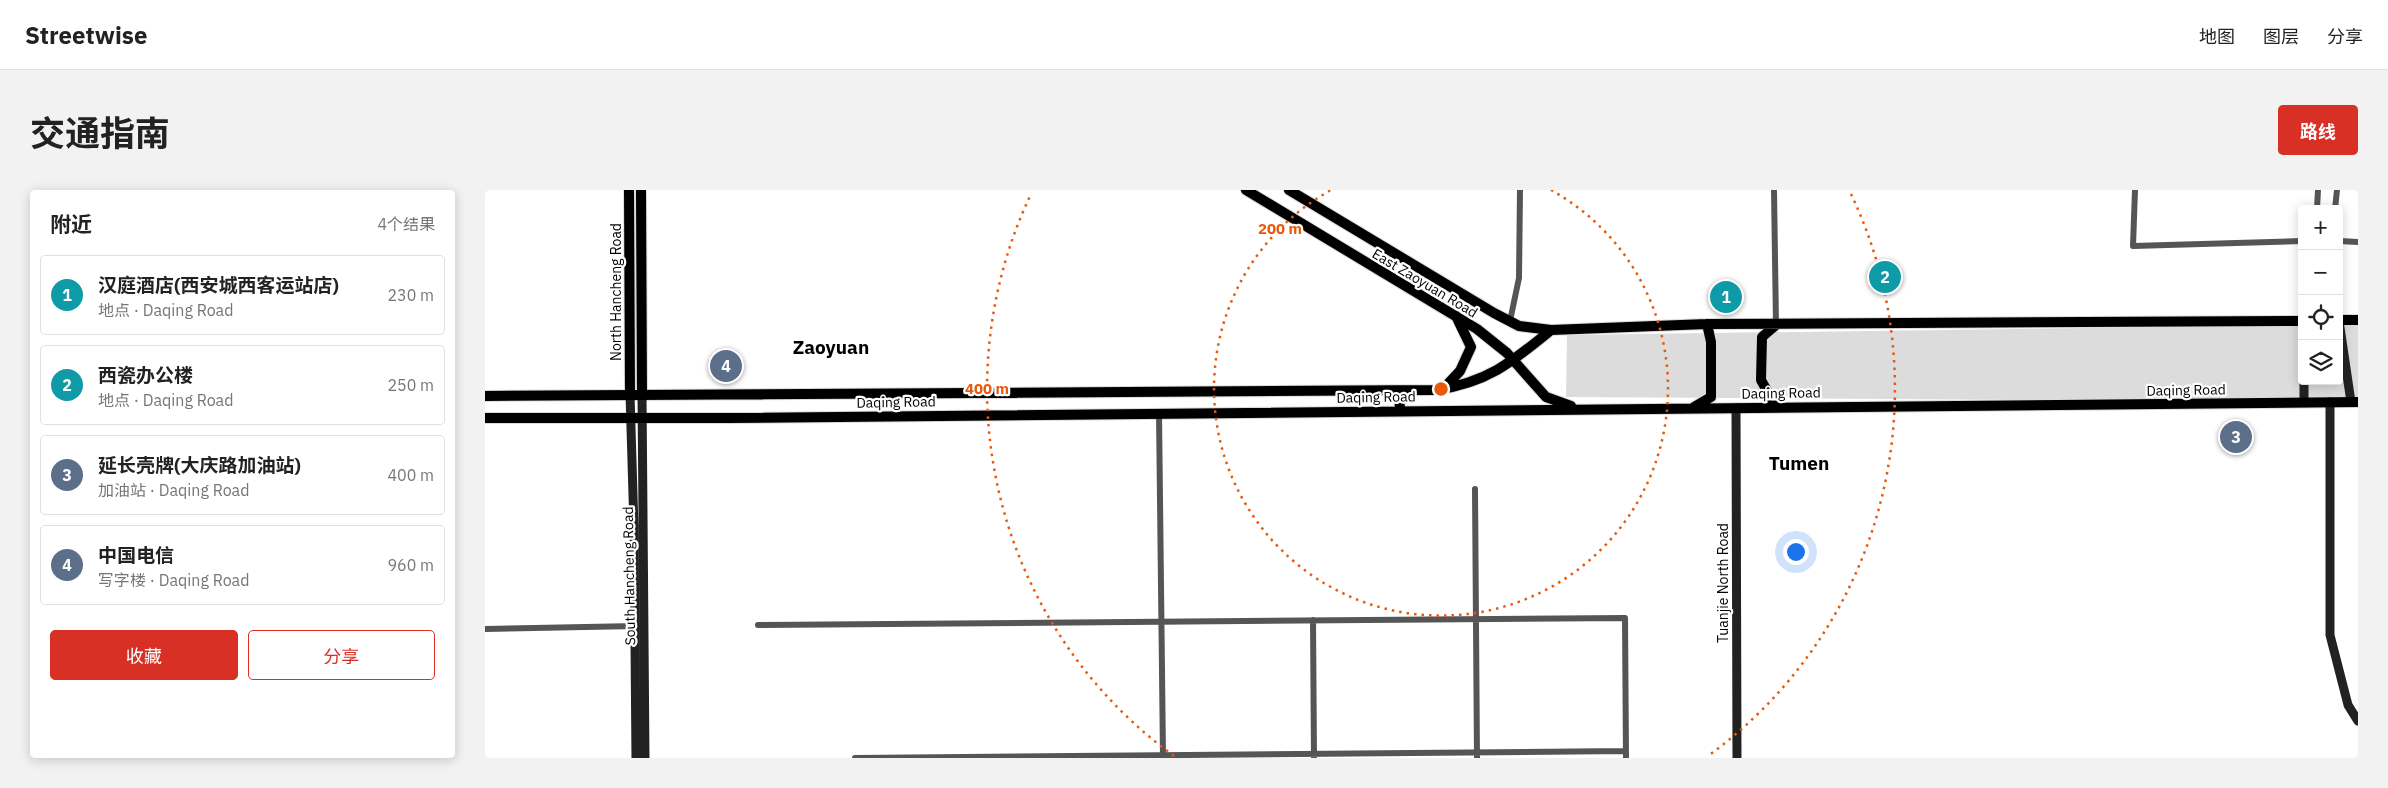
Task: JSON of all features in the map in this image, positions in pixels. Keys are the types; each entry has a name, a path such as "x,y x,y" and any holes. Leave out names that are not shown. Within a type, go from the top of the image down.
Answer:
{"main road":[{"name":"North Hancheng Road","path":"629,190 630,394"},
{"name":"North Hancheng Road","path":"641,190 642,394"},
{"name":"East Zaoyuan Road","path":"1247,190 1477,329 1507,353 1546,397 1579,409"},
{"name":"East Zaoyuan Road","path":"1289,190 1519,326 1551,330"},
{"path":"1443,389 1460,371 1471,347 1455,316"},
{"path":"2343,320 2358,320"},
{"path":"1551,330 1707,324 2298,321"},
{"path":"1693,408 1711,397 1711,342 1707,324"},
{"path":"1776,325 1762,337 1761,380 1776,407"},
{"name":"Daqing Road","path":"485,396 1443,389 1486,376 1513,361 1551,330"},
{"path":"2343,340 2354,402"},
{"path":"2304,385 2304,402"},
{"path":"1399,390 1400,411"},
{"name":"South Hancheng Road","path":"630,394 637,418"},
{"name":"South Hancheng Road","path":"636,758 639,626 637,418 642,394"},
{"path":"2330,402 2329,635 2348,705 2358,721"},
{"name":"Daqing Road","path":"485,418 2354,402"},
{"name":"Tuanjie North Road","path":"1736,408 1737,758"},
{"name":"South Hancheng Road","path":"639,626 645,758"}],"street":[{"path":"1510,321 1519,278 1521,190"},
{"path":"1774,190 1776,325"},
{"path":"2135,190 2133,246 2298,241"},
{"path":"2317,190 2317,205"},
{"path":"2335,205 2337,190"},
{"path":"2343,242 2358,242"},
{"path":"1159,413 1163,756"},
{"path":"1475,489 1477,755"},
{"path":"758,625 1625,618 1625,758"},
{"path":"1313,620 1314,756"},
{"path":"485,629 639,626"},
{"path":"855,758 1477,755 1625,750"}],"shaded area":[{"path":"2343,324 2358,324 2358,402 1566,397 1567,335 2298,325 2298,385 2343,385"}],"place":[{"name":"西瓷办公楼","path":"1885,277"},
{"name":"汉庭酒店(西安城西客运站店)","path":"1726,297"},
{"name":"中国电信","path":"726,366"},
{"name":"延长壳牌(大庆路加油站)","path":"2236,437"}],"district":[{"name":"Zaoyuan","path":"831,347"},
{"name":"Tumen","path":"1799,463"}]}
